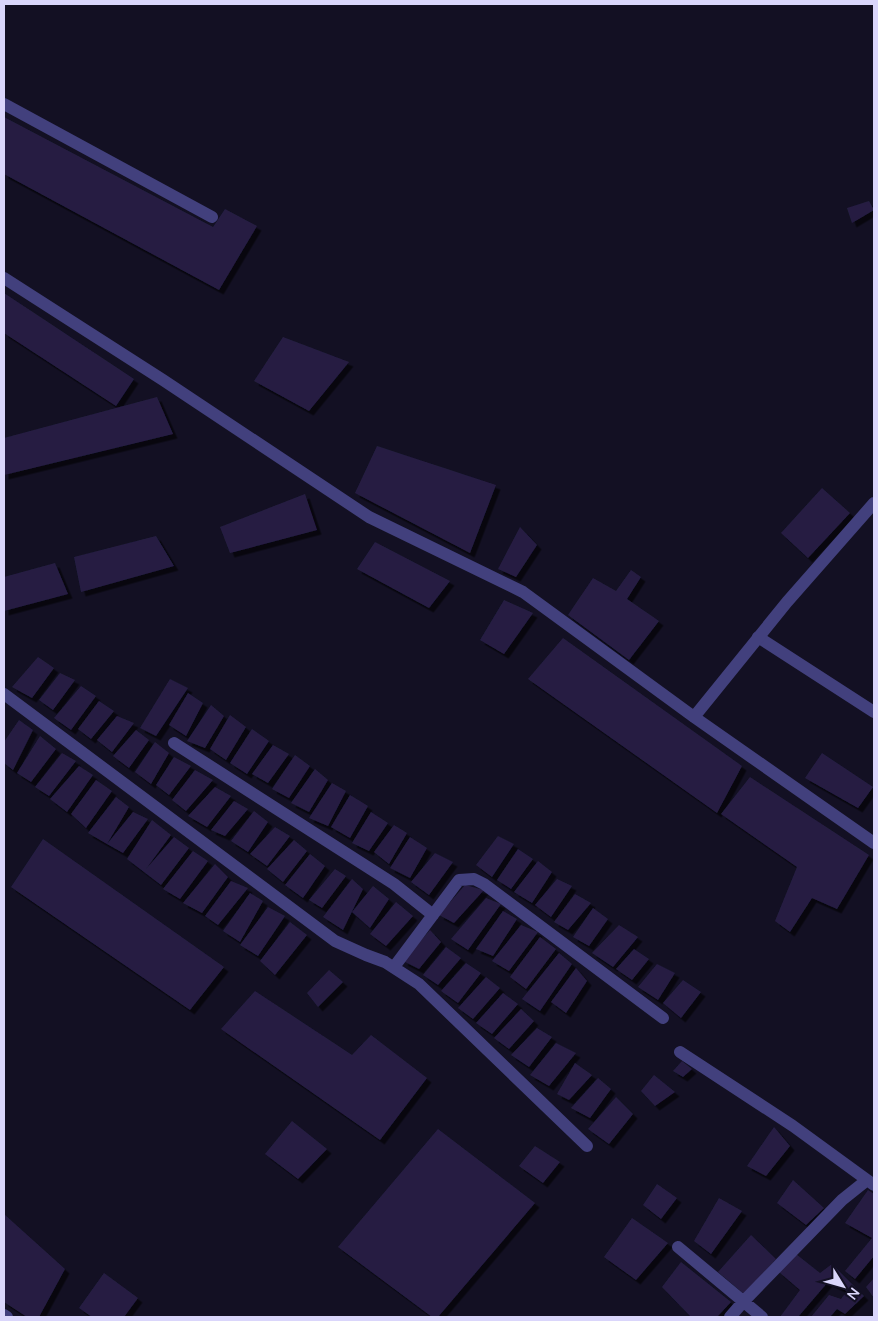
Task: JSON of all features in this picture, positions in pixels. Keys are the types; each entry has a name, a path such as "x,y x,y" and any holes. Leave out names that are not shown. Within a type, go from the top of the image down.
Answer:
{"street":[{"path":"4,104 212,217"},
{"path":"4,278 163,380 369,517 523,592 694,717 874,844"},
{"path":"694,717 787,602 874,503"},
{"path":"758,637 874,712"},
{"path":"4,694 335,940 385,962 419,984 587,1146"},
{"path":"174,743 394,884 434,916"},
{"path":"394,967 434,916 459,880 474,879 484,884 663,1018"},
{"path":"680,1052 793,1126 871,1183 842,1200 730,1317"},
{"path":"678,1247 762,1317"}],"building":[{"path":"4,117 213,227 225,209 257,226 219,290 4,174"},
{"path":"869,201 874,210 852,223 847,208"},
{"path":"4,293 134,379 116,406 4,333"},
{"path":"283,337 349,362 309,411 254,381"},
{"path":"157,397 173,434 4,475 4,438"},
{"path":"377,446 496,485 470,553 355,493"},
{"path":"822,488 850,513 808,558 781,533"},
{"path":"305,494 317,530 230,553 220,527"},
{"path":"520,527 537,545 516,577 498,569"},
{"path":"156,536 174,566 81,592 74,557"},
{"path":"375,542 450,581 429,608 357,569"},
{"path":"55,563 68,594 4,611 4,577"},
{"path":"631,570 641,577 627,599 659,621 629,660 568,615 593,578 616,591"},
{"path":"504,600 533,613 504,654 480,640"},
{"path":"563,638 742,766 717,813 528,679"},
{"path":"38,657 54,668 32,698 12,687"},
{"path":"60,673 75,680 53,710 39,700"},
{"path":"170,679 188,688 156,736 140,728"},
{"path":"81,686 96,696 71,730 54,718"},
{"path":"188,693 203,703 186,736 169,725"},
{"path":"99,701 114,711 91,739 78,729"},
{"path":"211,705 224,716 205,748 187,741"},
{"path":"230,715 246,727 226,760 210,749"},
{"path":"117,716 134,723 112,752 97,740"},
{"path":"19,720 33,730 13,770 4,763 4,742"},
{"path":"252,729 269,741 247,774 230,763"},
{"path":"136,730 149,740 129,768 113,756"},
{"path":"40,736 56,749 31,782 17,773"},
{"path":"155,742 169,753 151,784 135,772"},
{"path":"273,745 289,754 268,783 252,774"},
{"path":"62,753 76,761 49,796 35,787"},
{"path":"822,753 873,787 858,808 805,778"},
{"path":"295,755 310,766 289,798 272,789"},
{"path":"174,757 191,766 169,795 156,785"},
{"path":"79,766 93,775 67,812 50,799"},
{"path":"315,769 328,780 309,812 291,803"},
{"path":"195,770 213,780 186,811 172,800"},
{"path":"750,777 869,855 837,909 812,898 790,932 775,921 797,867 721,814"},
{"path":"96,780 112,791 86,828 71,814"},
{"path":"332,783 346,791 328,826 309,818"},
{"path":"215,787 231,796 207,827 188,816"},
{"path":"350,795 368,806 350,838 331,827"},
{"path":"116,797 129,807 107,844 88,833"},
{"path":"234,801 248,809 225,836 211,830"},
{"path":"254,811 268,822 248,852 231,841"},
{"path":"133,812 148,819 123,853 107,844"},
{"path":"371,812 388,823 369,851 352,843"},
{"path":"152,820 171,835 146,869 174,837 189,848 161,885 127,859"},
{"path":"394,825 407,833 389,864 374,852"},
{"path":"275,827 290,836 267,866 250,854"},
{"path":"498,836 514,844 492,877 476,865"},
{"path":"410,837 427,848 410,878 390,868"},
{"path":"43,839 224,967 190,1010 11,887"},
{"path":"294,840 307,851 283,882 267,869"},
{"path":"518,849 533,859 511,889 497,880"},
{"path":"193,851 208,861 180,899 163,889"},
{"path":"435,853 453,862 429,895 411,882"},
{"path":"310,854 325,866 303,898 285,885"},
{"path":"538,861 552,872 532,903 514,892"},
{"path":"215,864 228,877 202,913 183,903"},
{"path":"335,869 346,876 322,908 309,900"},
{"path":"352,879 363,889 343,930 323,917"},
{"path":"557,879 572,886 551,917 535,905"},
{"path":"231,881 248,888 218,925 205,916"},
{"path":"465,885 484,890 454,923 439,915"},
{"path":"373,886 389,899 370,928 352,912"},
{"path":"250,893 263,901 240,942 223,931"},
{"path":"575,894 591,903 568,930 554,922"},
{"path":"486,898 501,904 468,950 451,939"},
{"path":"396,902 413,916 386,946 370,934"},
{"path":"268,907 285,916 258,956 240,945"},
{"path":"593,908 608,919 589,946 573,937"},
{"path":"503,911 517,919 493,956 476,949"},
{"path":"290,922 307,935 275,975 260,961"},
{"path":"521,925 538,932 509,971 492,961"},
{"path":"619,925 638,937 613,967 592,953"},
{"path":"430,930 441,942 419,969 403,961"},
{"path":"540,937 556,949 526,989 510,977"},
{"path":"446,947 461,958 438,985 423,975"},
{"path":"634,949 649,959 632,980 616,969"},
{"path":"559,953 572,964 540,1011 522,999"},
{"path":"466,963 481,973 458,1003 441,991"},
{"path":"657,964 675,973 658,1000 638,987"},
{"path":"576,968 587,981 566,1013 551,1002"},
{"path":"329,970 343,982 318,1007 307,993"},
{"path":"486,977 500,988 473,1019 458,1008"},
{"path":"683,980 701,992 681,1018 663,1003"},
{"path":"255,991 352,1055 371,1035 427,1078 380,1140 221,1029"},
{"path":"503,993 518,1004 492,1034 476,1023"},
{"path":"521,1009 534,1021 509,1049 494,1038"},
{"path":"537,1028 552,1037 529,1067 511,1055"},
{"path":"556,1043 576,1053 549,1086 530,1075"},
{"path":"682,1061 692,1069 683,1077 673,1071"},
{"path":"575,1063 592,1075 569,1100 557,1094"},
{"path":"654,1075 675,1092 655,1106 641,1091"},
{"path":"598,1078 611,1089 590,1118 571,1108"},
{"path":"616,1097 633,1114 609,1144 588,1129"},
{"path":"292,1121 327,1149 298,1179 265,1154"},
{"path":"774,1127 790,1146 766,1176 747,1166"},
{"path":"438,1129 535,1203 438,1317 432,1317 338,1247"},
{"path":"535,1146 560,1162 543,1183 519,1166"},
{"path":"793,1180 824,1208 806,1225 777,1203"},
{"path":"657,1184 677,1198 661,1219 643,1205"},
{"path":"868,1190 874,1194 874,1256 855,1279 845,1271 872,1238 845,1223"},
{"path":"719,1198 742,1211 711,1254 694,1241"},
{"path":"4,1214 65,1269 39,1317 27,1317 4,1302"},
{"path":"632,1218 668,1243 636,1280 604,1257"},
{"path":"751,1235 776,1259 744,1294 718,1272"},
{"path":"796,1254 820,1273 832,1264 864,1296 845,1314 837,1309 830,1317 811,1317 829,1295 841,1299 847,1291 828,1282 798,1317 780,1317 800,1290 779,1272"},
{"path":"681,1262 731,1302 717,1317 691,1317 662,1287"},
{"path":"104,1273 138,1298 124,1317 92,1317 79,1308"},
{"path":"874,1278 874,1298 866,1287"}]}
